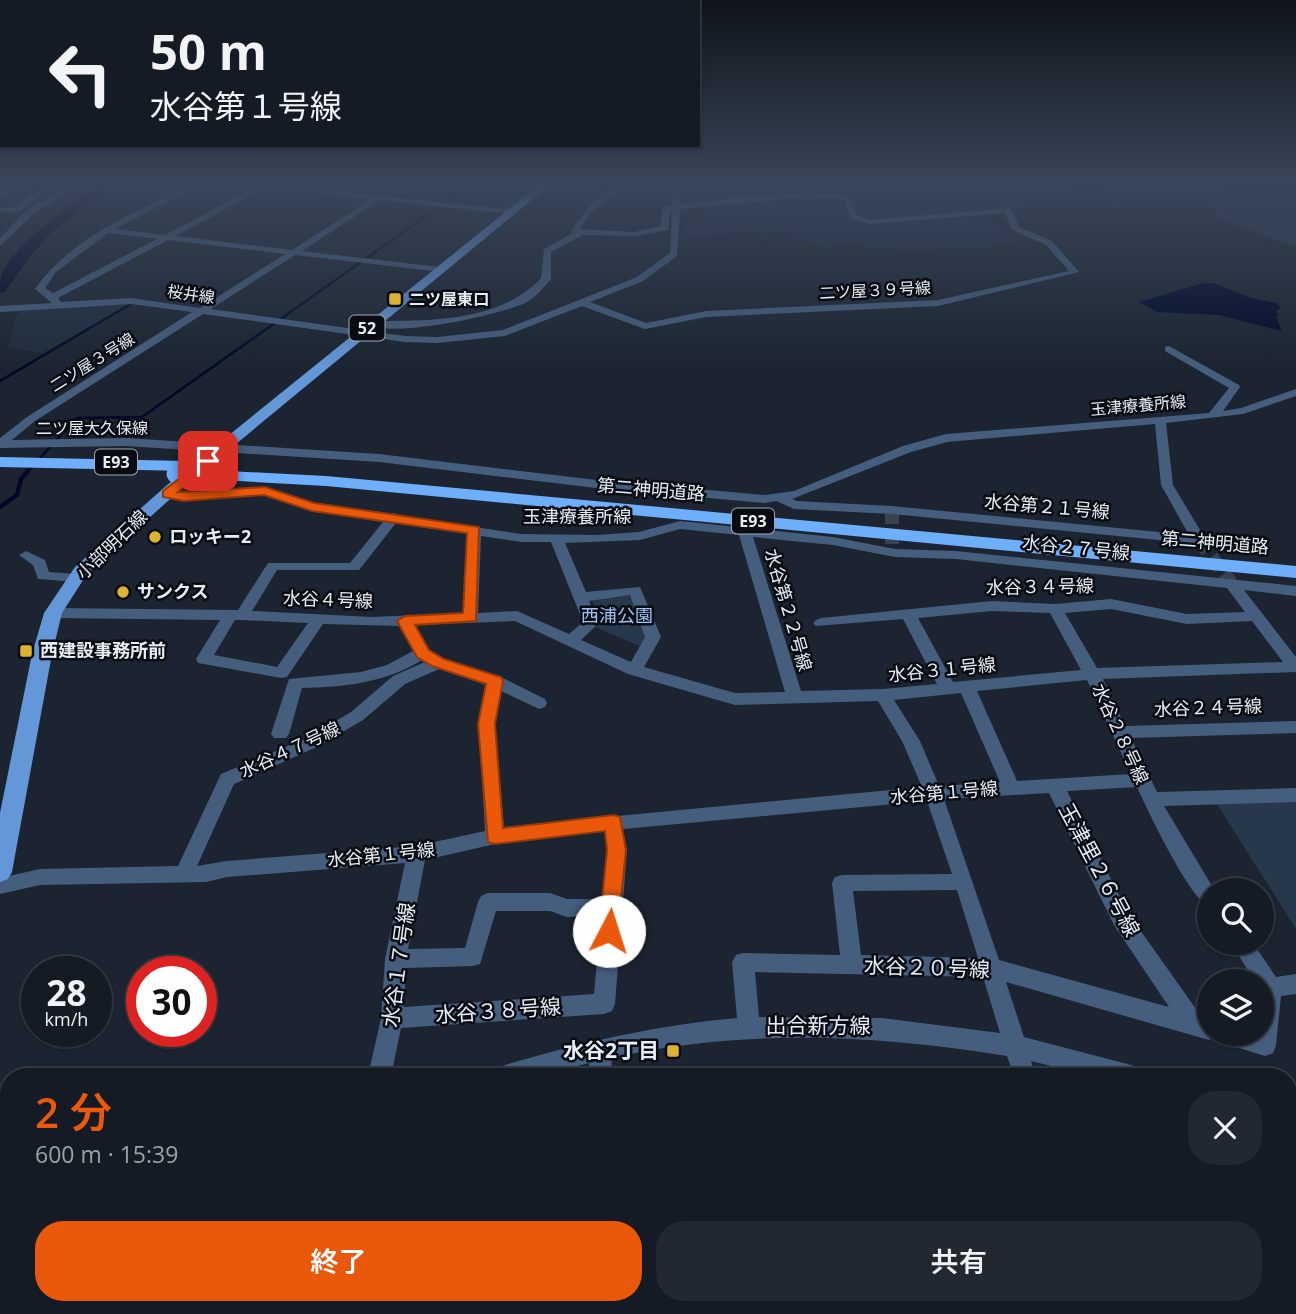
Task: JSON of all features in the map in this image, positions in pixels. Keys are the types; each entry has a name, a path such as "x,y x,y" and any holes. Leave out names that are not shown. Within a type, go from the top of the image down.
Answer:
{"highway":[{"name":"第二神明道路","path":"0,462 43,466 330,473 1296,562"},
{"name":"第二神明道路","path":"0,470 43,466"},
{"name":"第二神明道路","path":"214,471 1296,572"}],"main road":[{"name":"小部明石線","path":"0,872 22,749 53,613 76,578 101,551 167,494 470,245"}],"street":[{"path":"86,245 53,270 40,289 56,302 155,245"},
{"path":"234,245 439,270"},
{"name":"二ツ屋３号線","path":"0,444 31,419 306,245"},
{"path":"373,324 421,323 475,314 527,298 547,279 547,251 557,245"},
{"name":"桜井線","path":"0,309 56,302 131,301 405,339 476,337 505,333 640,279 674,254 674,245"},
{"name":"二ツ屋３９号線","path":"584,303 645,326 706,314 938,303 1075,272 1051,245"},
{"path":"1169,349 1235,387 1213,416"},
{"name":"玉津療養所線","path":"780,498 907,449 946,438 1213,416 1243,411 1296,392"},
{"name":"水谷第２１号線","path":"892,510 1199,540 1167,485 1160,421"},
{"name":"二ツ屋大久保線","path":"0,444 126,442 226,447"},
{"name":"玉津療養所線","path":"226,447 379,458 677,492 780,498 794,505 892,510"},
{"name":"玉津療養所線","path":"167,494 184,497 265,491 312,507 558,540 640,536 680,525 894,549"},
{"path":"318,620 281,673 204,659 273,566 354,567 394,517"},
{"path":"470,617 474,530"},
{"name":"水谷第２２号線","path":"745,532 795,699"},
{"path":"558,540 583,597 591,623 570,641"},
{"name":"水谷２７号線","path":"894,549 1231,583"},
{"path":"26,555 40,564 43,576 76,578"},
{"path":"1231,583 1296,591"},
{"path":"1231,583 1295,667"},
{"path":"583,597 635,590 653,637 634,670"},
{"name":"水谷３４号線","path":"821,623 992,606 1055,609 1111,604 1187,619 1255,616"},
{"path":"1055,609 1092,674"},
{"name":"水谷４号線","path":"53,613 236,615 405,621 517,616 634,670 735,698 795,699"},
{"path":"908,614 948,689"},
{"path":"405,621 430,658 495,681 539,703"},
{"path":"281,734 295,684 354,681 430,658"},
{"name":"水谷４７号線","path":"184,874 227,779 313,742 357,716 430,658"},
{"name":"水谷２８号線","path":"1197,880 1140,780 1121,732 1092,674 1295,667"},
{"name":"水谷３１号線","path":"795,699 883,695 1092,674"},
{"path":"495,681 487,724 495,836"},
{"path":"967,687 1011,787"},
{"path":"883,695 909,737 932,793 964,882 1023,1068"},
{"name":"水谷２４号線","path":"1121,732 1296,727"},
{"name":"水谷第１号線","path":"0,886 40,877 184,874 416,855 495,836 614,823 932,793 1140,780"},
{"name":"玉津里２６号線","path":"1054,784 1121,919 1197,1022"},
{"path":"1151,799 1296,795"},
{"path":"396,959 473,957 488,902 550,902 567,908 611,907 617,850 614,823"},
{"name":"水谷１７号線","path":"382,1068 392,1018 396,959 416,855"},
{"path":"852,965 842,883 964,882"},
{"name":"水谷３８号線","path":"392,1018 604,1004 611,907"},
{"name":"水谷２０号線","path":"749,1026 743,962 992,968 1197,1026"},
{"path":"1274,987 1296,984"},
{"name":"出合新方線","path":"533,1068 601,1049 681,1034 749,1026 875,1026 1016,1046 1100,1068"},
{"path":"600,1068 601,1049"}],"shaded area":[{"path":"818,245 1015,245 908,251 855,246"},
{"path":"1204,283 1214,283 1251,298 1277,303 1281,308 1276,311 1279,314 1276,316 1282,331 1219,315 1157,312 1139,302"},
{"path":"131,303 43,353 8,348 16,317 22,309"}],"green space":[{"name":"西浦公園","path":"633,596 645,635 642,647 595,627 600,623 592,599"},
{"path":"1296,801 1296,929 1274,894 1274,878 1264,878 1217,804"}],"waterway":[{"path":"0,289 32,245"},
{"path":"26,473 77,418 142,417 385,245"},
{"path":"0,381 129,305"},
{"path":"0,507 17,495 21,479 28,471"}],"tunnel":[{"path":"892,510 892,544"},
{"path":"1199,540 1231,583"}],"place":[{"name":"二ツ屋東口","path":"395,299"},
{"name":"ロッキー2","path":"155,537"},
{"name":"サンクス","path":"123,592"},
{"name":"西建設事務所前","path":"26,651"},
{"name":"水谷2丁目","path":"673,1051"}],"route":[{"path":"208,461 167,494 184,497 249,490 265,491 312,507 474,530 470,617 405,621 422,653 438,663 495,681 487,724 495,836 614,823 617,850 609,931"}]}
